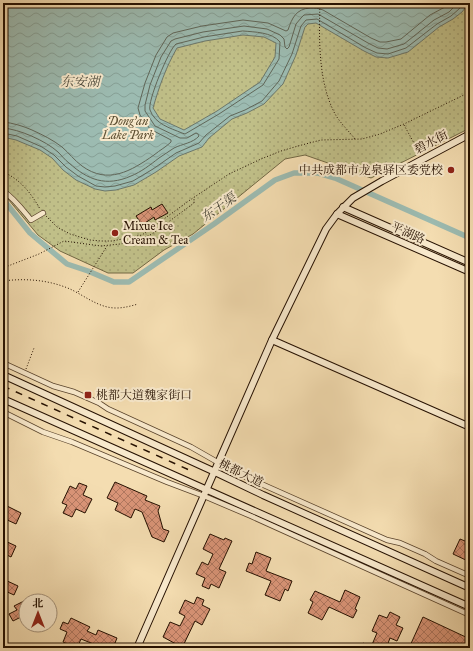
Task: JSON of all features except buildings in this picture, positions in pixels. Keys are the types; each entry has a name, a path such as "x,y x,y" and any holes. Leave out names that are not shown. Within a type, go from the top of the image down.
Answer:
{"street":[{"name":"碧水街","path":"137,648 272,340 326,229 343,207 353,198 470,134"},
{"path":"3,191 19,204 31,220 43,213"},
{"name":"平湖路","path":"343,207 470,263"},
{"name":"平湖路","path":"337,214 470,272"},
{"path":"272,340 470,427"},
{"path":"3,363 53,386 74,392 99,403 108,409 191,447 248,478 387,540 400,542 436,561 470,576"},
{"name":"桃都大道","path":"3,375 263,495 470,588"},
{"path":"3,399 470,615"},
{"path":"3,412 43,432 72,442 167,482 205,493 470,607"}],"path":[{"path":"320,3 320,44 325,89 334,113 355,139"},
{"path":"3,172 8,174 26,188 43,213 57,227 70,234 90,240 112,241 142,235 194,197 229,174 281,151 321,140 362,139 380,134 470,92"},
{"path":"404,124 423,160"},
{"path":"3,270 8,266 39,254 64,241 101,246 137,241 152,234 194,203 194,197"},
{"path":"78,293 107,245"},
{"path":"3,281 25,279 47,282 59,285 107,307 117,308 138,304"},
{"path":"3,290 7,292 8,298"},
{"path":"24,373 34,348"}],"green space":[{"name":"Dong'an Lake Park","path":"3,3 470,3 470,128 371,178 305,155 285,159 193,234 164,250 133,273 108,273 60,251 38,235 3,193"}],"water":[{"name":"东安湖","path":"3,3 469,3 462,12 439,27 408,52 388,58 376,57 316,23 308,24 305,27 296,55 283,84 264,104 232,119 209,138 202,147 179,156 134,185 116,190 105,191 95,189 76,180 63,170 52,158 40,150 16,140 3,137","holes":["243,35 264,37 276,43 275,57 260,82 217,111 184,130 160,119 153,108 163,77 177,48 205,41"]}],"waterway":[{"name":"东干渠","path":"3,201 30,233 67,264 114,282 129,282 275,180 294,173 318,173 335,178 470,238"}],"railway":[{"path":"3,386 189,470"}],"place":[{"name":"中共成都市龙泉驿区委党校","path":"451,170"},
{"name":"Mixue Ice Cream & Tea","path":"115,233"},
{"name":"桃都大道魏家街口","path":"88,395"}]}
